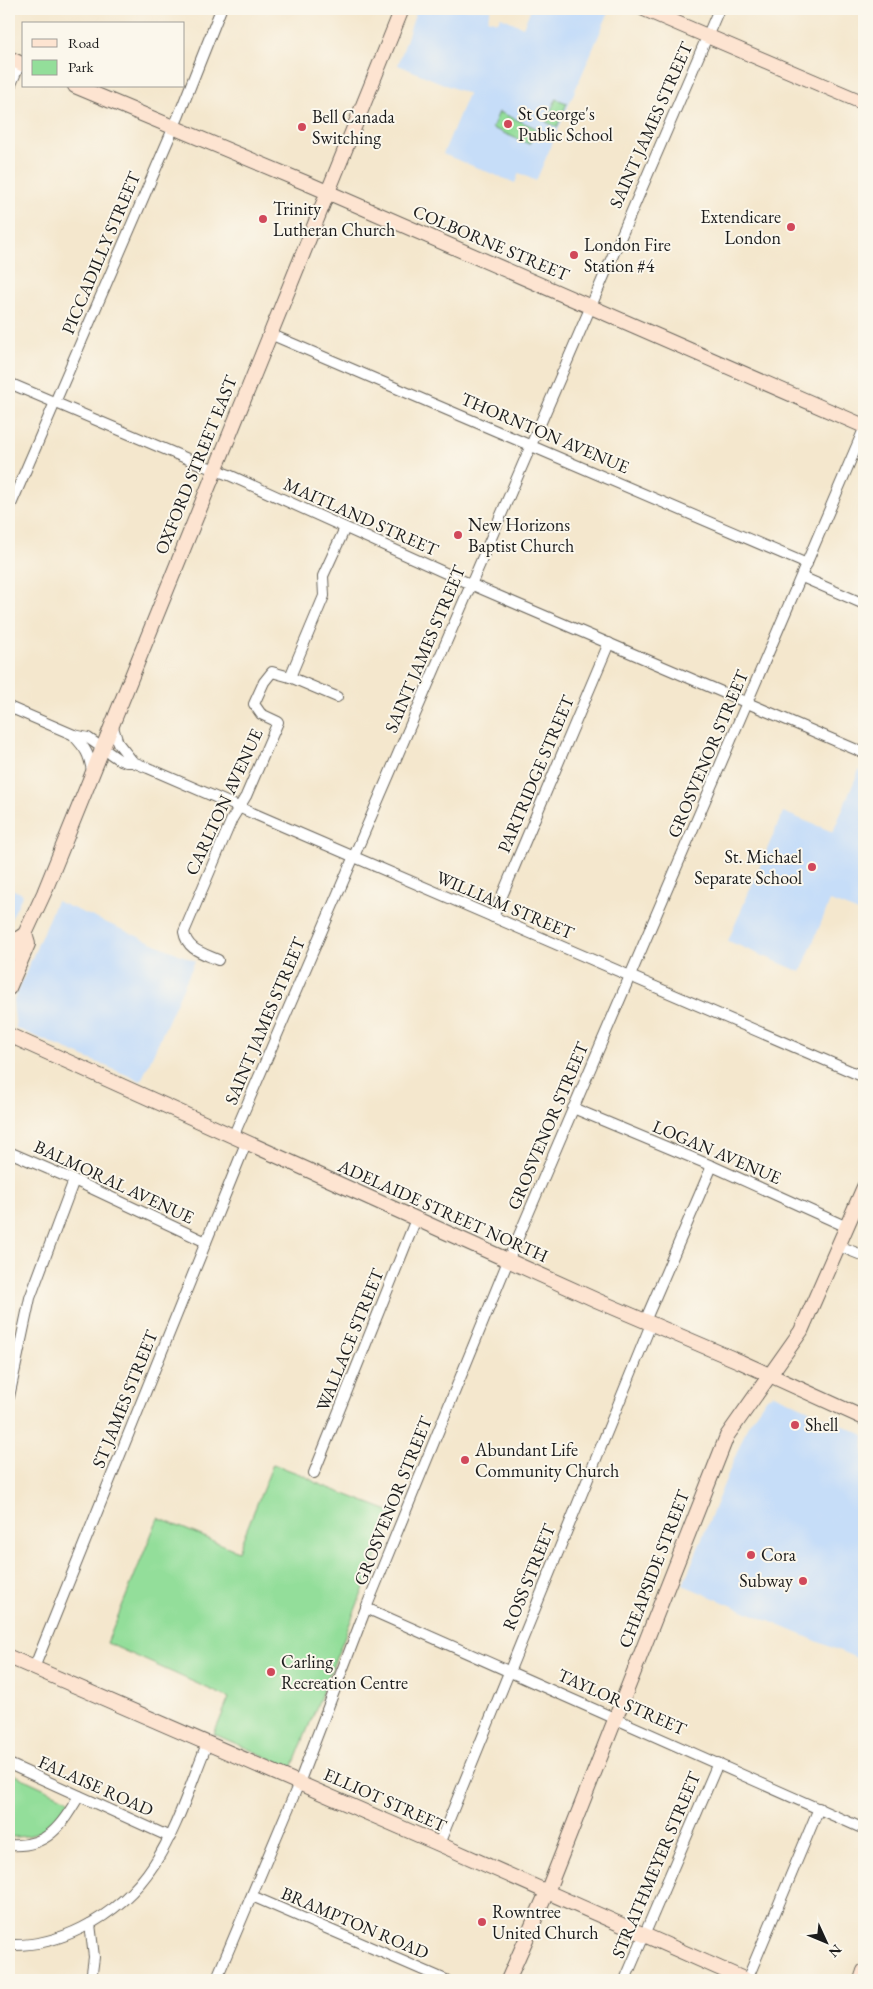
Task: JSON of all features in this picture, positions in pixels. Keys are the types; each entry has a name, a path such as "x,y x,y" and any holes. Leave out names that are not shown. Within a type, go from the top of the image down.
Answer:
{"street":[{"name":"PICCADILLY STREET","path":"9,509 173,128 221,9"},
{"name":"OXFORD STREET EAST","path":"9,955 16,940 25,934 402,9"},
{"path":"644,9 864,103"},
{"name":"SAINT JAMES STREET","path":"240,1140 353,857 719,9"},
{"path":"9,89 18,62"},
{"name":"COLBORNE STREET","path":"80,88 590,306 864,428"},
{"name":"THORNTON AVENUE","path":"270,334 807,564"},
{"name":"MAITLAND STREET","path":"9,383 215,470 471,584 864,753"},
{"name":"GROSVENOR STREET","path":"216,1980 299,1783 366,1608 508,1260 864,428"},
{"path":"290,677 324,596 323,576 345,528"},
{"path":"802,576 864,604"},
{"name":"PARTRIDGE STREET","path":"493,917 609,643"},
{"name":"CARLTON AVENUE","path":"218,960 192,948 185,940 184,932 232,819 239,808 278,722 261,714 254,704 264,682 272,672 290,677 337,697"},
{"name":"WILLIAM STREET","path":"9,707 74,735 88,738 118,759 133,762 864,1077"},
{"name":"WILLIAM STREET","path":"112,724 118,742 133,762"},
{"path":"74,735 82,743 88,754 92,771"},
{"name":"OXFORD STREET EAST","path":"9,988 28,944 25,934"},
{"name":"ADELAIDE STREET NORTH","path":"9,1036 416,1220 770,1374 864,1418"},
{"name":"LOGAN AVENUE","path":"573,1108 712,1166 847,1227"},
{"name":"ST JAMES STREET","path":"34,1668 206,1242 240,1140"},
{"name":"BALMORAL AVENUE","path":"9,1152 74,1180 206,1242"},
{"name":"ROSS STREET","path":"439,1844 712,1166"},
{"path":"9,1397 30,1298 74,1180"},
{"name":"CHEAPSIDE STREET","path":"508,1980 547,1892 727,1436 801,1331 864,1187"},
{"name":"WALLACE STREET","path":"314,1473 416,1220"},
{"path":"839,1246 864,1256"},
{"name":"TAYLOR STREET","path":"366,1608 864,1829"},
{"name":"ELLIOT STREET","path":"9,1657 746,1980"},
{"path":"9,1945 38,1945 66,1936 107,1915 139,1885 155,1866 170,1837 207,1744"},
{"name":"STRATHMEYER STREET","path":"625,1980 718,1763"},
{"name":"FALAISE ROAD","path":"9,1764 170,1837"},
{"path":"9,1845 24,1845 45,1839 65,1820 79,1796"},
{"path":"746,1980 819,1808"},
{"name":"BRAMPTON ROAD","path":"252,1896 446,1980"},
{"path":"90,1924 94,1957 91,1980"},
{"path":"861,1980 864,1971"}],"shaded area":[{"name":"St George's Public School","path":"417,9 491,9 487,19 498,22 501,17 523,27 531,9 595,9 608,14 536,181 519,173 515,183 443,154 468,94 398,65"},
{"name":"St. Michael Separate School","path":"859,770 864,773 864,914 830,901 801,972 728,941 783,812 833,832"},
{"path":"9,888 23,894 9,923"},
{"path":"56,901 195,961 141,1081 16,1028 13,1003"},
{"path":"774,1394 864,1435 864,1661 683,1585 748,1425 767,1397"}],"green space":[{"path":"556,99 567,103 557,127 546,122"},
{"path":"499,112 536,128 529,144 492,128"},
{"path":"273,1464 394,1513 292,1768 214,1734 229,1698 107,1643 158,1518 238,1551"},
{"path":"9,1772 69,1800 58,1818 39,1833 9,1837"}],"place":[{"name":"St George's Public School","path":"508,124"},
{"name":"Bell Canada Switching","path":"302,127"},
{"name":"Trinity Lutheran Church","path":"263,219"},
{"name":"Extendicare London","path":"791,227"},
{"name":"London Fire Station #4","path":"574,255"},
{"name":"New Horizons Baptist Church","path":"458,535"},
{"name":"St. Michael Separate School","path":"812,867"},
{"name":"Shell","path":"795,1425"},
{"name":"Abundant Life Community Church","path":"465,1460"},
{"name":"Cora","path":"751,1555"},
{"name":"Subway","path":"803,1581"},
{"name":"Carling Recreation Centre","path":"271,1672"},
{"name":"Rowntree United Church","path":"482,1922"}]}
